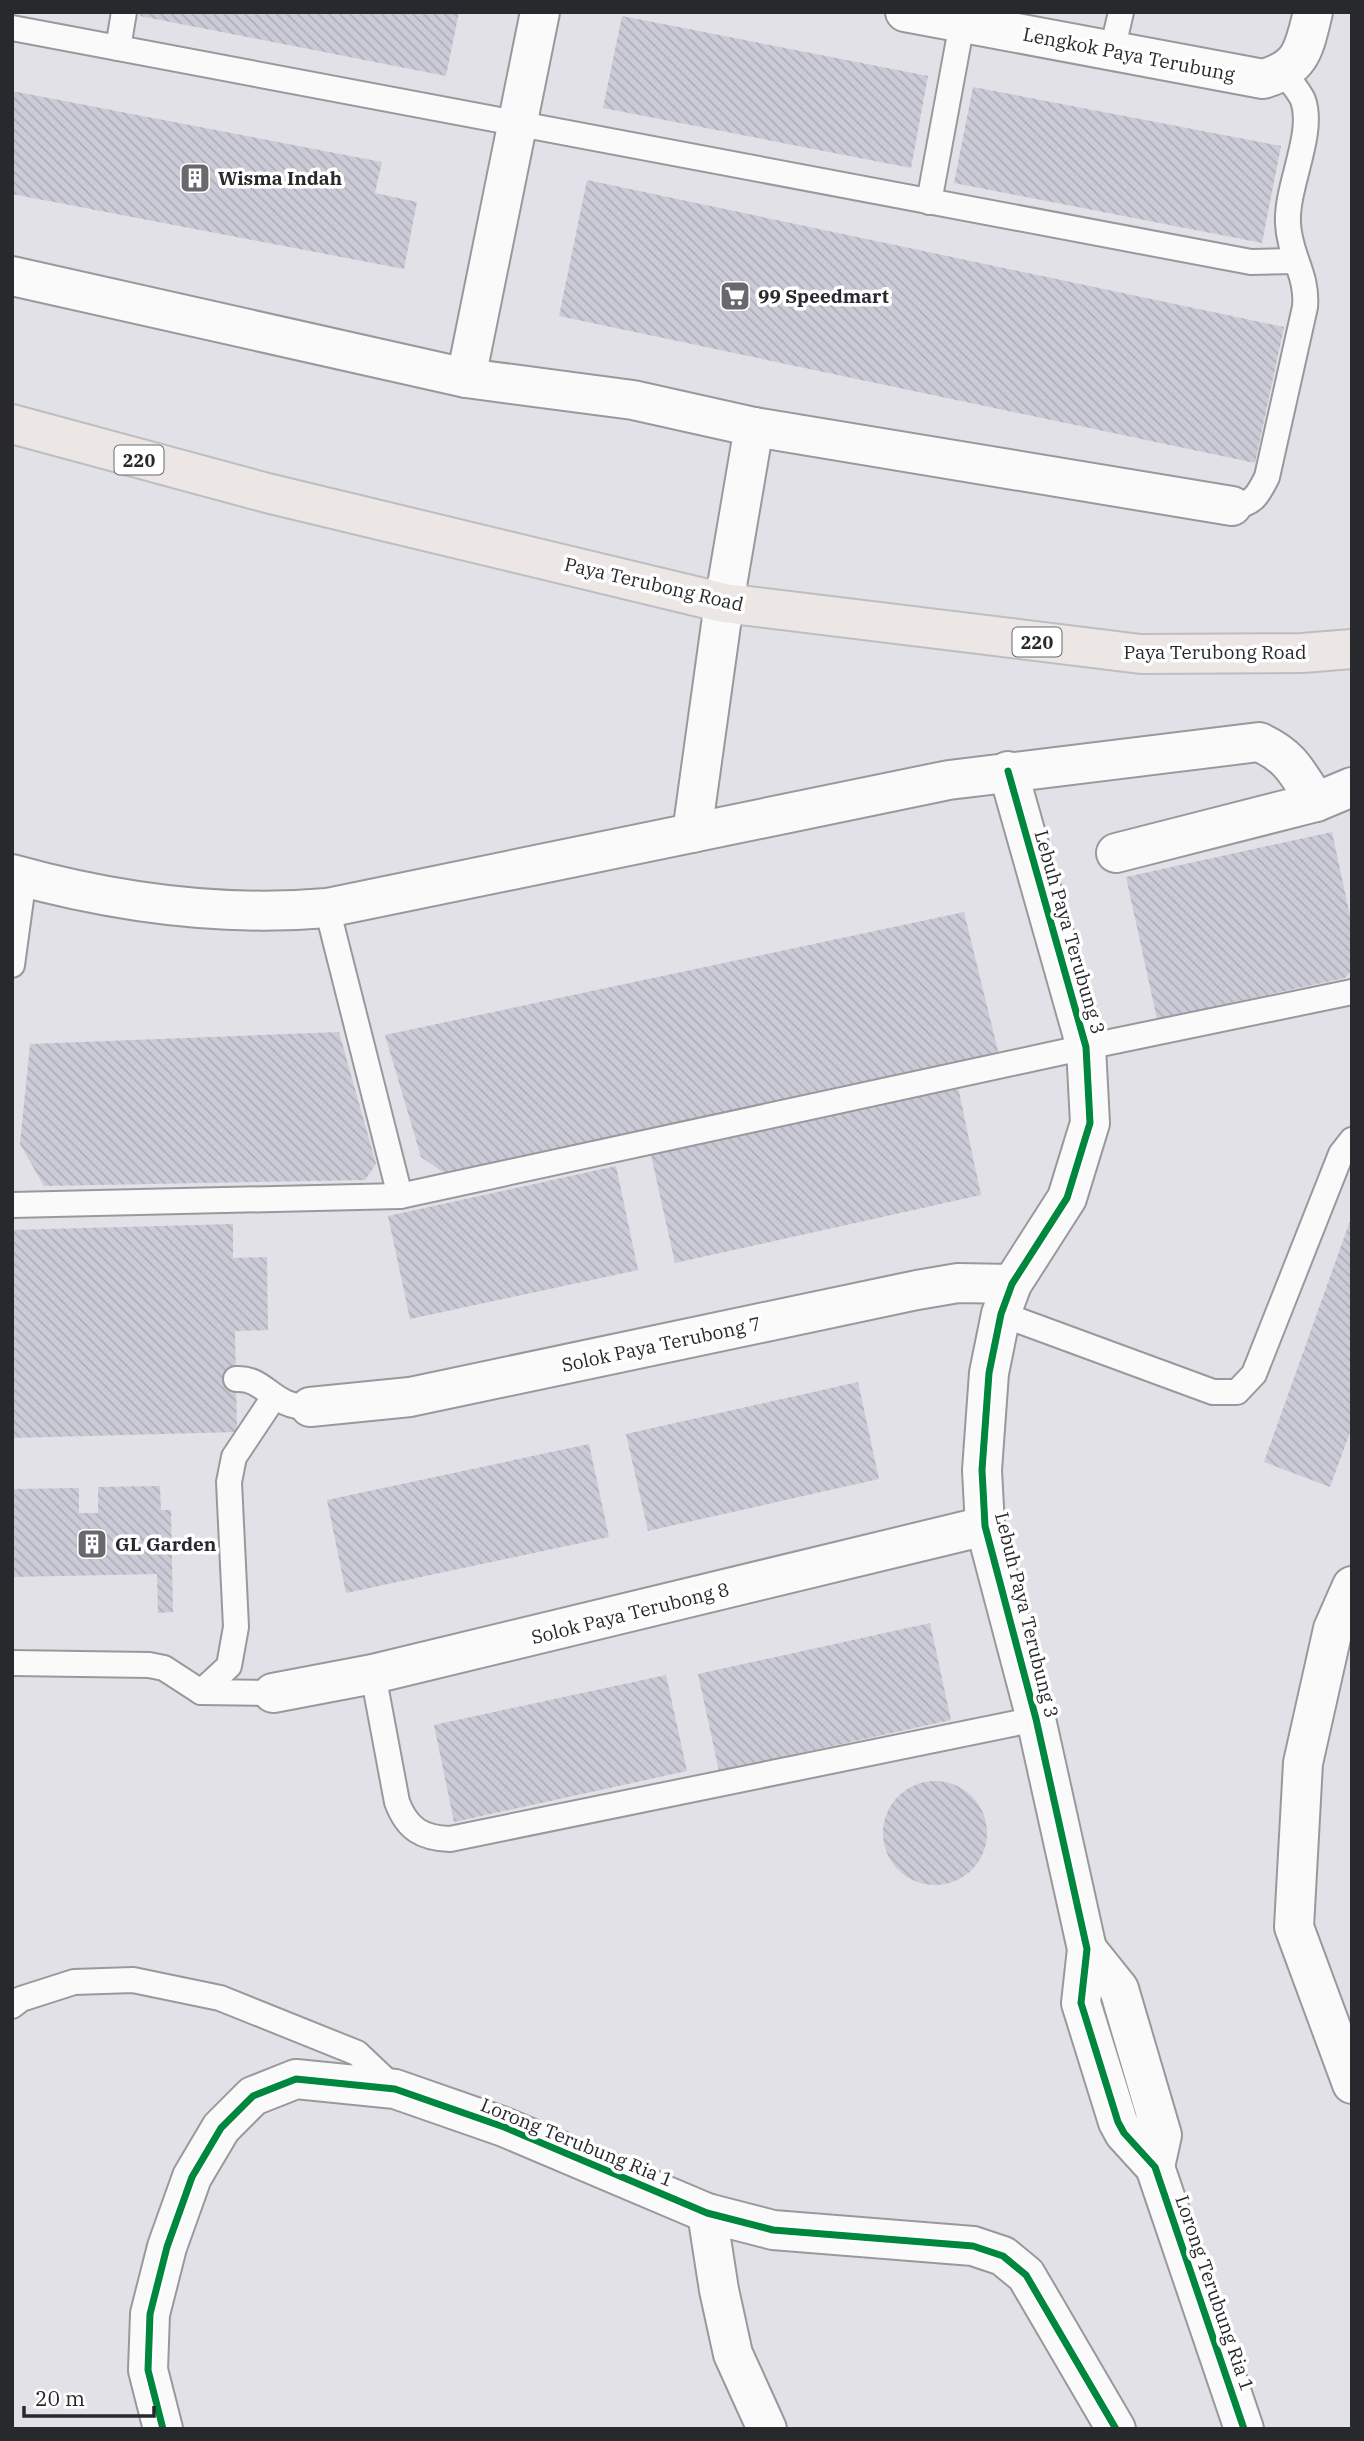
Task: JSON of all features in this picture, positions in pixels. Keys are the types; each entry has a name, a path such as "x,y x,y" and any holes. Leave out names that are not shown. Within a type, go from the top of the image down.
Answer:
{"main road":[{"name":"Paya Terubong Road","path":"12,424 267,493 724,603 1141,654 1302,653 1352,649"}],"street":[{"path":"466,378 540,12"},
{"name":"Lengkok Paya Terubung","path":"905,12 1263,79 1284,73"},
{"path":"1284,73 1299,57 1313,12"},
{"path":"12,276 466,378 633,400 754,427 1232,506"},
{"path":"692,833 724,603 754,427"},
{"path":"18,875 173,906 284,912 327,908 949,780 1259,742 1279,751 1291,763 1316,802"},
{"name":"Lebuh Paya Terubung 3","path":"1008,771 1086,1046 1090,1123 1067,1198 1007,1299 989,1373 982,1470 985,1526 1037,1719 1087,1949 1119,1989 1162,2135 1155,2167"},
{"path":"1116,853 1316,802 1352,787"},
{"name":"Solok Paya Terubong 7","path":"310,1407 410,1397 958,1283 1007,1299"},
{"name":"Solok Paya Terubong 8","path":"273,1693 373,1674 985,1526"},
{"path":"1352,1586 1333,1629 1303,1763 1294,1927 1352,2084"},
{"name":"Lorong Terubung Ria 1","path":"163,2429 148,2370 150,2314 167,2247 192,2177 221,2128 253,2096 296,2078 395,2089 504,2127 707,2213 773,2230 973,2246 1003,2256 1026,2275 1116,2429"},
{"name":"Lorong Terubung Ria 1","path":"1155,2167 1244,2429"},
{"path":"707,2213 719,2290 733,2354 767,2429"}],"lane":[{"path":"118,48 124,12"},
{"path":"1112,51 1121,12"},
{"path":"929,202 953,19"},
{"path":"12,28 1251,262 1296,261"},
{"path":"1232,506 1245,505 1256,498 1267,477 1305,307 1307,286 1296,261 1288,212 1306,119 1303,99 1284,73"},
{"path":"12,965 18,875"},
{"path":"327,908 401,1196"},
{"path":"12,1205 401,1196 1086,1046 1352,992"},
{"path":"1007,1299 1213,1392 1237,1392 1254,1374 1341,1154 1352,1139"},
{"path":"236,1379 254,1382 293,1407 310,1407"},
{"path":"201,1692 229,1666 236,1627 229,1482 234,1457 274,1397"},
{"path":"12,1662 149,1665 164,1668 201,1692 273,1693"},
{"path":"373,1674 397,1802 404,1819 416,1832 432,1839 450,1839 1037,1719"},
{"path":"12,2006 21,1999 74,1982 133,1980 220,1998 357,2053 395,2089"}],"building":[{"path":"141,12 459,12 446,76 140,16"},
{"path":"622,16 928,76 911,168 603,108"},
{"path":"973,87 1281,146 1262,243 954,183"},
{"name":"Wisma Indah","path":"12,91 382,162 375,193 417,202 404,269 12,194"},
{"path":"587,180 1284,327 1255,463 559,316"},
{"path":"1332,832 1352,925 1352,970 1345,978 1157,1019 1126,877"},
{"path":"964,912 999,1055 444,1173 421,1157 385,1035"},
{"path":"339,1032 376,1164 365,1180 44,1186 20,1144 30,1044"},
{"path":"958,1087 981,1195 675,1263 651,1155"},
{"path":"616,1166 638,1270 410,1319 388,1216"},
{"path":"1351,1218 1352,1427 1330,1487 1264,1462"},
{"path":"233,1224 233,1258 267,1257 268,1330 235,1331 237,1432 12,1438 12,1230"},
{"path":"858,1382 879,1479 648,1531 626,1434"},
{"path":"589,1444 609,1537 346,1593 327,1500"},
{"name":"GL Garden","path":"160,1486 161,1510 171,1510 173,1612 158,1613 157,1574 12,1577 12,1489 79,1488 79,1513 98,1513 98,1487"},
{"path":"930,1623 951,1720 719,1771 698,1674"},
{"path":"666,1675 687,1771 454,1822 434,1725"},
{"path":"935,1781 955,1785 972,1796 983,1813 987,1833 983,1853 972,1870 955,1881 935,1885 915,1881 898,1870 887,1853 883,1833 887,1813 898,1796 915,1785"}],"cycle path":[{"path":"1008,771 1086,1047 1090,1123 1067,1198 1012,1284 1001,1314 989,1373 982,1470 985,1526 1036,1719 1087,1949 1081,2003 1118,2122 1124,2133 1155,2167 1244,2429"},
{"path":"163,2429 148,2370 150,2314 167,2247 192,2177 221,2128 253,2096 296,2079 395,2089 504,2127 707,2213 773,2230 973,2246 1003,2256 1026,2275 1116,2429"}],"place":[{"name":"Wisma Indah","path":"195,178"},
{"name":"99 Speedmart","path":"735,296"},
{"name":"GL Garden","path":"92,1544"}]}
